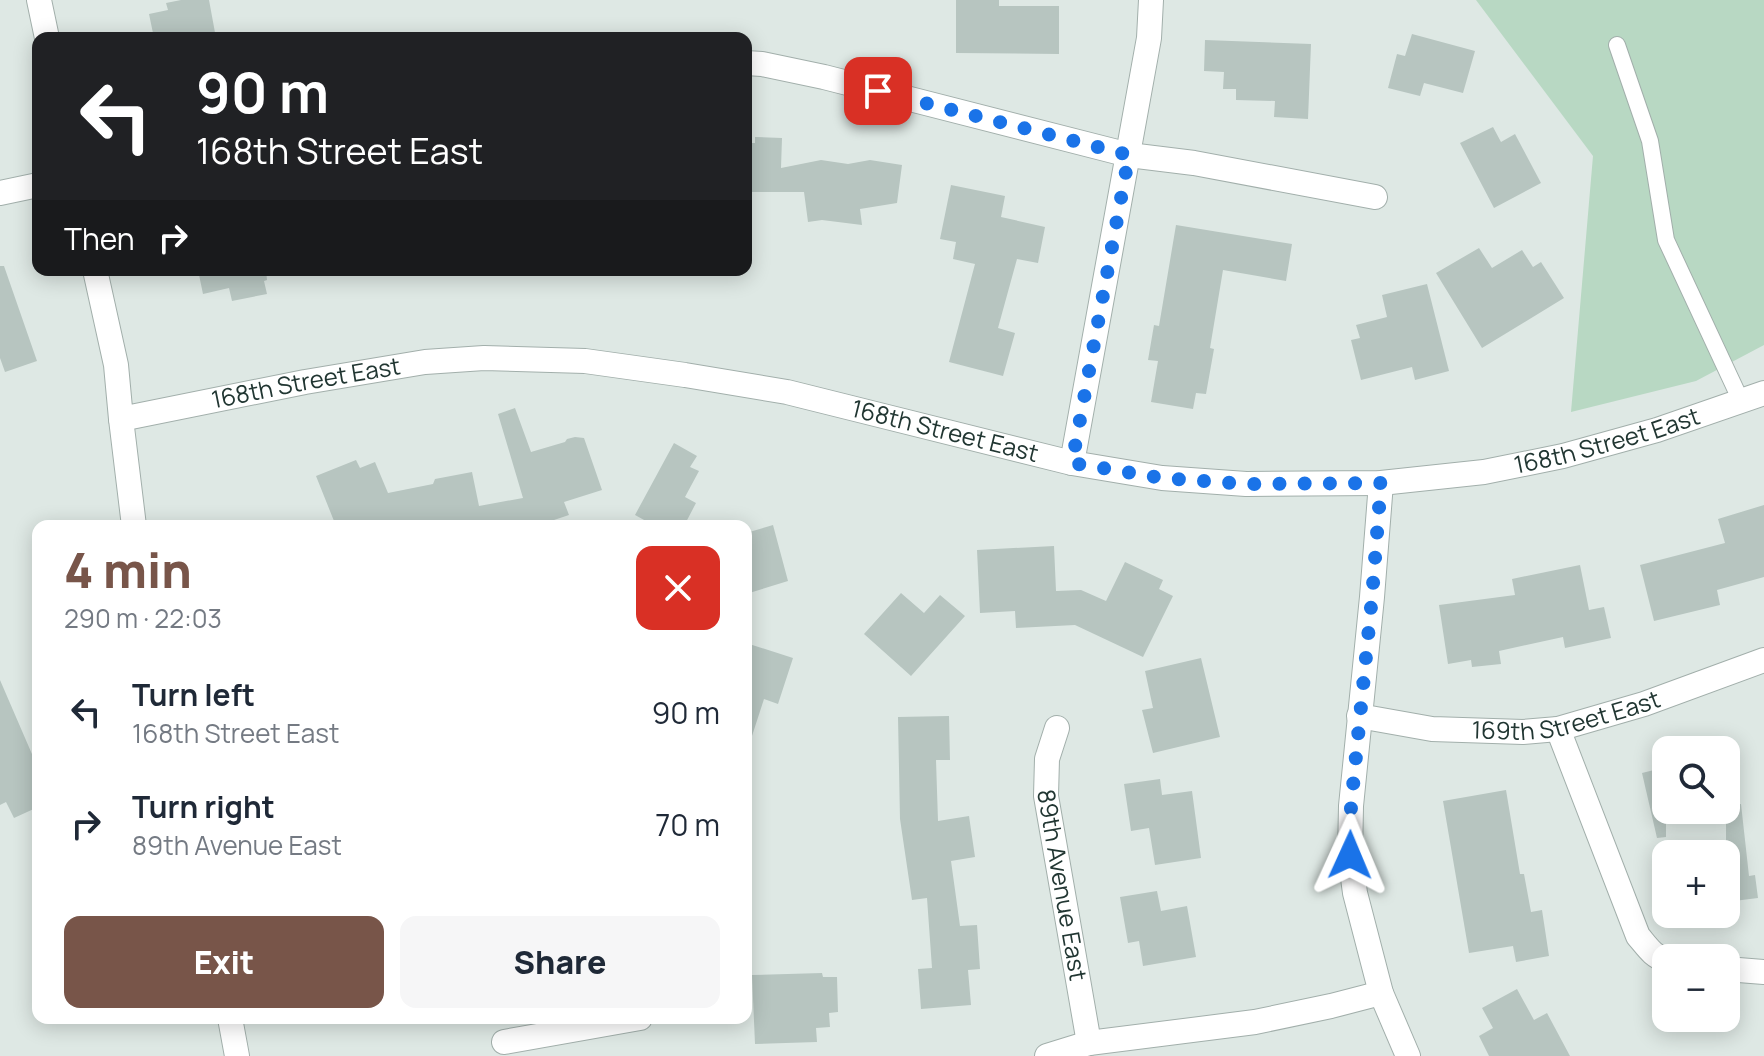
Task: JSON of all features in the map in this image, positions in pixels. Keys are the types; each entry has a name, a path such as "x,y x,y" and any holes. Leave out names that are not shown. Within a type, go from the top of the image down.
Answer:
{"street":[{"path":"39,0 46,32"},
{"path":"1072,463 1149,38 1151,0"},
{"path":"752,63 824,77 1129,155 1194,163 1375,197"},
{"path":"0,193 32,186"},
{"path":"96,276 116,365 133,520"},
{"name":"168th Street East","path":"121,419 305,382 425,362 484,358 585,361 787,392 1072,463 1162,478 1246,484 1381,483 1484,472 1563,456 1657,430 1753,397"},
{"path":"1381,483 1351,806 1350,855 1355,893 1381,993 1408,1056"},
{"name":"169th Street East","path":"1359,716 1432,729 1523,732 1558,729 1644,704 1764,660"},
{"name":"89th Avenue East","path":"1057,728 1047,759 1046,796 1089,1043"},
{"path":"1558,729 1638,936 1652,951"},
{"path":"1740,970 1764,972"},
{"path":"1047,1056 1089,1043 1255,1022 1381,993"},
{"path":"231,1024 237,1056"},
{"path":"504,1039 601,1024"}],"lane":[{"path":"1617,45 1650,141 1666,240 1753,397"}],"green space":[{"path":"1476,0 1764,0 1764,345 1696,381 1571,412 1593,156"}],"building":[{"path":"209,0 215,32 153,32 149,14 168,10 166,3"},
{"path":"956,0 999,0 999,6 1059,6 1059,54 956,53"},
{"path":"1412,34 1475,51 1463,93 1424,83 1420,96 1388,88 1397,54 1405,56"},
{"path":"1205,40 1311,44 1308,119 1274,117 1275,101 1236,100 1236,89 1223,89 1224,72 1204,71"},
{"path":"1493,127 1501,142 1515,134 1541,183 1494,208 1460,143"},
{"path":"755,137 782,138 781,168 821,160 848,164 870,160 902,165 897,203 860,209 862,225 822,220 808,222 804,192 752,192 752,143 755,143"},
{"path":"951,185 1005,196 1001,217 1045,227 1038,263 1017,259 998,328 1015,333 1003,376 949,362 975,264 953,259 956,242 940,239"},
{"path":"1176,225 1292,244 1286,281 1223,270 1206,394 1196,393 1193,409 1151,402 1158,361 1148,360 1154,325 1159,326"},
{"path":"1479,248 1492,268 1522,250 1533,267 1541,262 1564,298 1482,348 1436,273"},
{"path":"0,266 4,266 37,361 5,372 0,358"},
{"path":"199,276 267,276 264,281 267,294 232,301 229,288 203,294"},
{"path":"1427,284 1449,371 1415,380 1412,367 1361,380 1351,340 1360,338 1356,325 1387,317 1382,295"},
{"path":"515,408 531,452 567,439 584,438 602,490 564,502 569,515 554,520 334,520 316,476 356,460 360,468 375,462 388,493 472,472 479,506 523,498 498,414"},
{"path":"674,443 697,456 690,467 699,471 685,497 696,503 687,520 644,520 635,515"},
{"path":"1764,505 1764,577 1717,590 1720,605 1654,621 1640,565 1725,543 1718,519"},
{"path":"773,525 788,581 752,592 752,531"},
{"path":"1054,546 1056,591 1081,590 1106,601 1125,562 1163,580 1159,589 1173,596 1143,657 1075,625 1016,628 1015,611 980,613 977,550"},
{"path":"1580,565 1589,610 1604,607 1611,638 1565,648 1563,637 1499,651 1501,664 1472,667 1471,660 1448,664 1439,605 1515,595 1512,579"},
{"path":"901,593 924,613 940,595 965,616 911,676 864,634"},
{"path":"752,645 793,658 778,704 764,699 752,736"},
{"path":"1201,658 1220,737 1153,753 1142,710 1153,708 1145,671"},
{"path":"0,680 32,754 32,810 14,818 6,802 0,805"},
{"path":"949,716 950,760 936,760 938,821 969,816 975,857 951,861 960,926 977,925 980,969 968,970 971,1005 921,1009 918,969 932,968 927,898 912,900 900,819 898,717"},
{"path":"1652,770 1652,816 1642,773"},
{"path":"1160,779 1162,795 1192,791 1201,858 1155,865 1149,828 1131,831 1124,784"},
{"path":"1506,790 1520,874 1524,874 1531,912 1542,910 1549,956 1516,962 1513,946 1469,953 1443,801"},
{"path":"1740,804 1749,876 1755,875 1758,898 1740,900 1740,840 1726,840 1726,824 1740,824"},
{"path":"1654,824 1666,824 1666,837 1657,838"},
{"path":"1157,891 1161,911 1187,906 1196,957 1143,966 1139,941 1128,943 1120,897"},
{"path":"822,973 823,977 837,977 838,1012 829,1013 830,1027 816,1028 817,1042 755,1044 752,975"},
{"path":"1517,989 1534,1020 1547,1013 1570,1056 1489,1056 1479,1036 1493,1028 1482,1008"}],"route":[{"path":"878,91 1129,155 1072,463 1162,478 1246,484 1381,483 1351,806 1350,855"}]}
